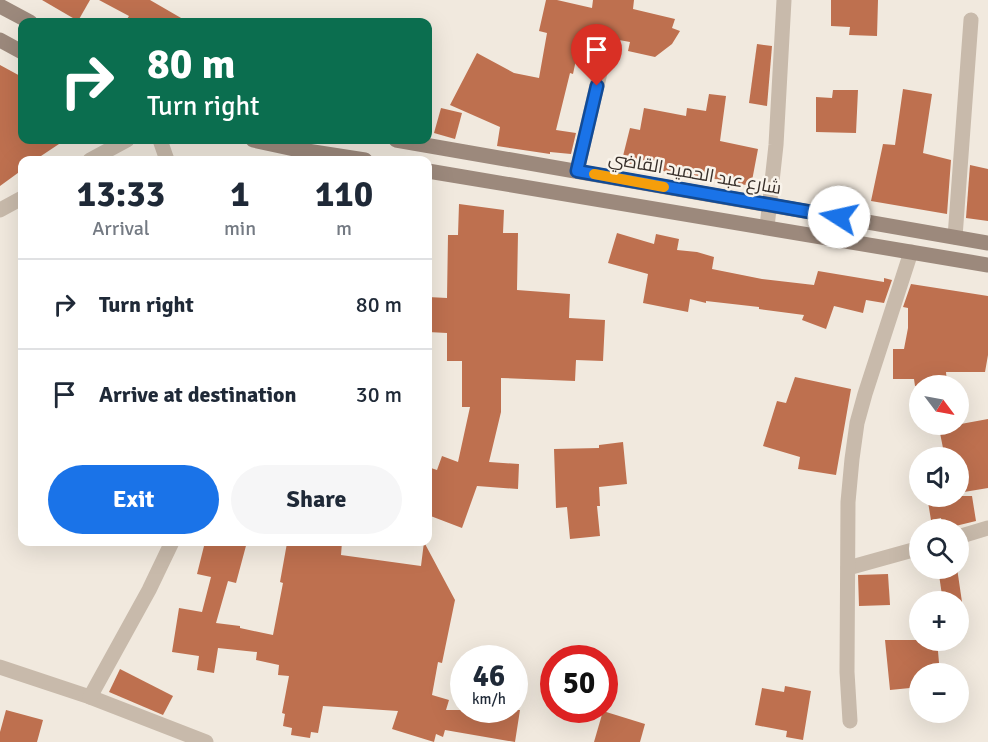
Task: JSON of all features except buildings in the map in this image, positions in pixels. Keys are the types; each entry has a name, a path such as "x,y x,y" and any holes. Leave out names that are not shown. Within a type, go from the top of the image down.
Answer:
{"main road":[{"path":"0,6 22,18"},
{"path":"0,40 18,50"},
{"path":"271,144 339,156"},
{"name":"شارع عبد الحميد القاضي","path":"419,144 988,243"},
{"path":"432,172 988,265"}],"street":[{"path":"766,227 776,145 784,0"},
{"path":"955,237 971,20"},
{"path":"577,171 602,64"},
{"path":"97,156 120,144"},
{"path":"0,210 18,200"},
{"path":"850,721 847,672 848,502 857,423 911,252"},
{"path":"969,534 988,528"},
{"path":"90,697 149,590 170,546"},
{"path":"848,568 909,551"},
{"path":"0,667 90,697 206,742"}],"slow traffic":[{"path":"594,174 664,187"}],"route":[{"path":"597,86 577,171 839,217"}]}
